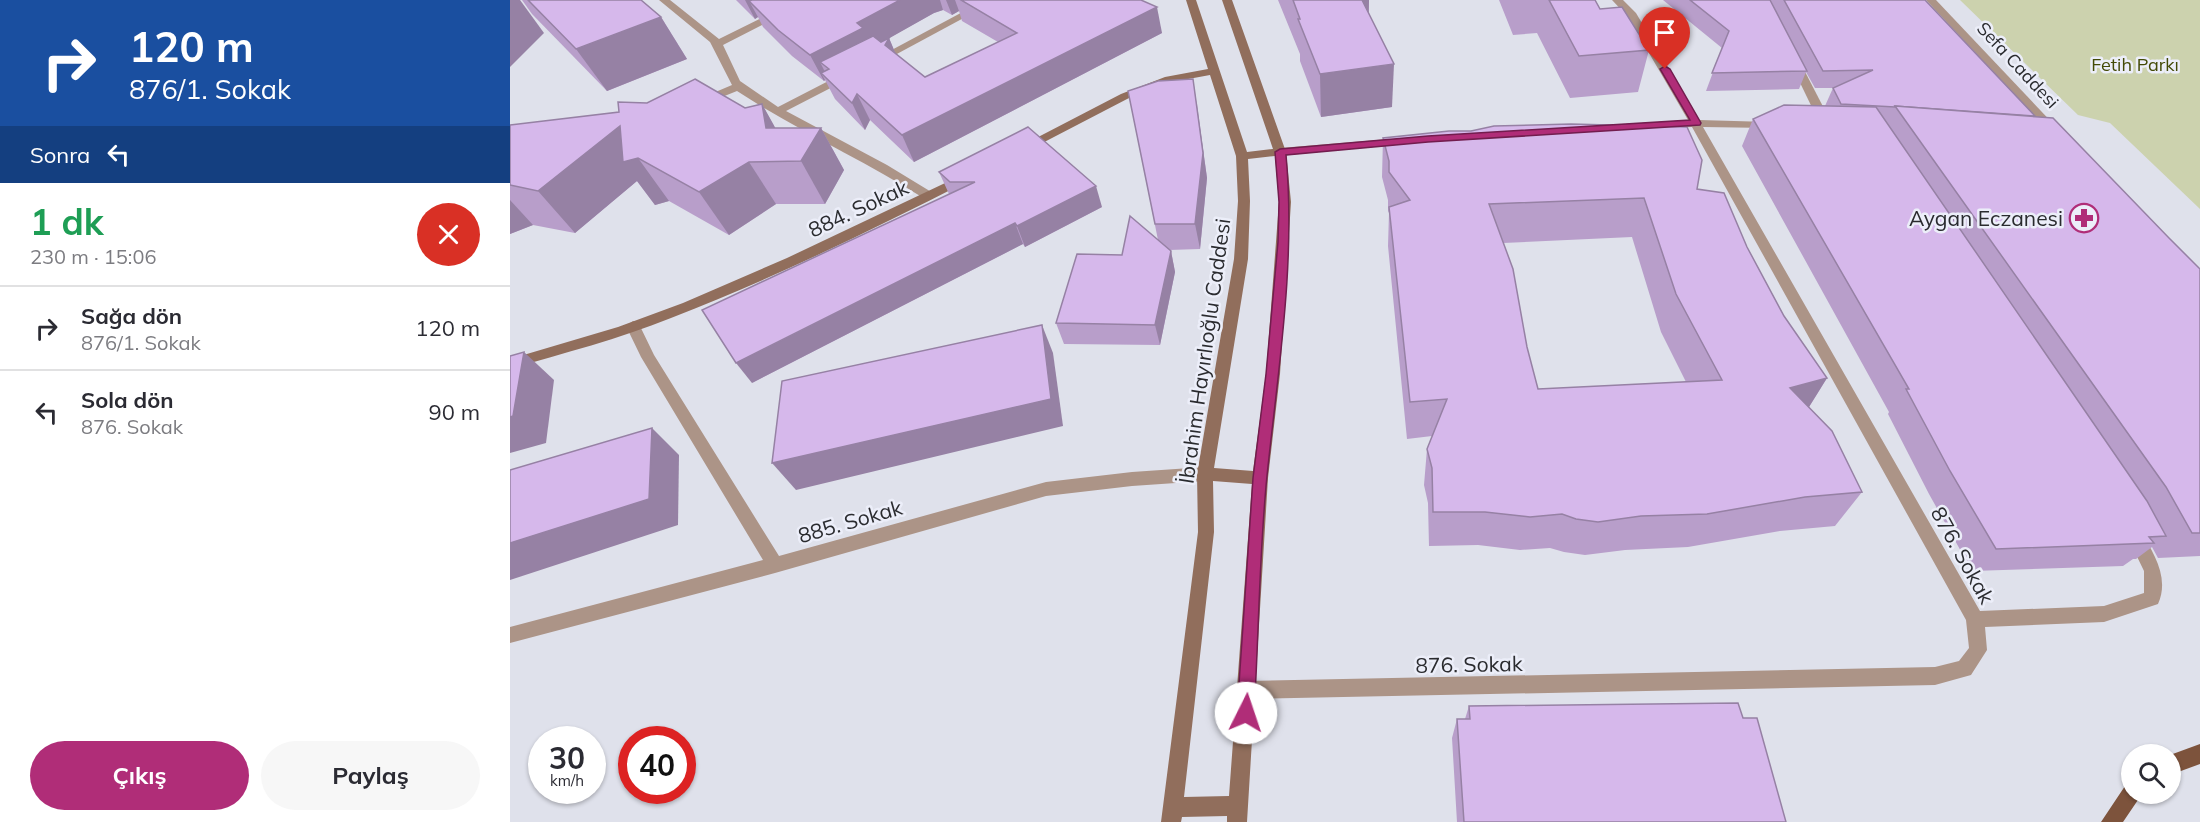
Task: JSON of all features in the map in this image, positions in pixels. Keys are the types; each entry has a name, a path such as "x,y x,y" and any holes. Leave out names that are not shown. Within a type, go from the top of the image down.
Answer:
{"main road":[{"path":"2181,761 2200,754"},
{"path":"2111,822 2124,804"}],"street":[{"path":"664,0 717,44 725,67 739,86 822,137 929,196"},
{"path":"717,44 806,0"},
{"path":"872,63 992,0"},
{"name":"İbrahim Hayırlıoğlu Caddesi","path":"1172,815 1206,532 1206,474 1241,260 1244,201 1242,156 1191,0"},
{"path":"1172,815 1238,814 1248,690 1260,478 1273,374 1283,242 1285,202 1280,152 1227,0"},
{"name":"876. Sokak","path":"1248,690 1935,676 1965,669 1978,650 1975,619 1696,123 1632,15 1617,0"},
{"name":"Sefa Caddesi","path":"1932,0 2066,143 2043,142"},
{"path":"1792,56 1827,127"},
{"path":"778,111 861,68"},
{"path":"1011,154 1125,96 1169,79 1214,71"},
{"path":"693,106 739,86"},
{"path":"1616,128 1696,123 1780,125"},
{"path":"1242,156 1416,140"},
{"name":"884. Sokak","path":"510,364 633,326 688,306 970,175"},
{"path":"633,326 648,357 775,565"},
{"path":"1206,474 1260,478"},
{"name":"885. Sokak","path":"510,635 775,565 1046,489 1132,479 1206,474"},
{"path":"1975,619 2104,614 2152,598 2153,570 2126,518"}],"green space":[{"name":"Fetih Parkı","path":"1960,0 2200,0 2200,209 2110,123 2078,115"}],"building":[{"path":"528,0 641,0 661,17 576,49"},
{"path":"900,0 857,23 863,28 810,55 778,30 749,1"},
{"path":"961,0 1141,0 1157,7 902,135 857,94 852,103 821,73 829,69 820,62 873,36 881,42 889,38 885,45 925,77 1017,33"},
{"path":"1293,0 1362,0 1394,64 1320,74 1298,19 1300,19"},
{"path":"1549,0 1595,0 1600,9 1622,7 1649,50 1579,56"},
{"path":"1690,0 1770,0 1807,71 1712,73 1729,31"},
{"path":"1784,0 1925,0 2035,116 1841,104 1833,88 1873,70 1823,71"},
{"path":"695,79 745,108 762,104 766,128 821,128 801,161 749,162 699,192 638,158 623,162 620,126 538,191 510,185 510,125 619,112 618,102 647,103"},
{"path":"1193,79 1203,153 1195,224 1155,224 1128,91 1158,81"},
{"path":"1784,105 1876,107 2147,501 2166,536 2149,537 2154,543 1996,549 1950,471 1906,389 1909,389 1753,119"},
{"path":"1895,106 2053,118 2200,269 2200,533 2192,533 2166,487"},
{"path":"1571,124 1687,127 1702,160 1697,189 1724,193 1747,247 1784,316 1827,378 1790,388 1832,431 1862,492 1805,497 1707,514 1641,516 1598,522 1576,519 1562,514 1530,517 1485,512 1433,512 1432,468 1427,449 1447,399 1410,402 1389,207 1410,200 1389,172 1389,161 1383,138 1471,131 1494,126","holes":["1644,198 1676,294 1722,380 1538,389 1527,347 1513,269 1489,204"]},
{"path":"1028,127 1096,186 1017,226 1015,223 736,363 702,310 975,182 950,182 939,172"},
{"path":"1130,216 1171,251 1155,325 1056,323 1077,254 1122,255"},
{"path":"1042,325 1051,399 772,463 782,381"},
{"path":"524,352 513,416 510,417 510,356"},
{"path":"652,428 649,499 510,543 510,470"},
{"path":"1738,703 1743,718 1757,718 1786,822 1464,822 1457,719 1470,719 1469,706"}],"place":[{"name":"Aygan Eczanesi","path":"2084,218"}],"route":[{"path":"1246,713 1260,478 1273,374 1283,242 1285,202 1280,152 1428,139 1696,123 1665,69"}]}
